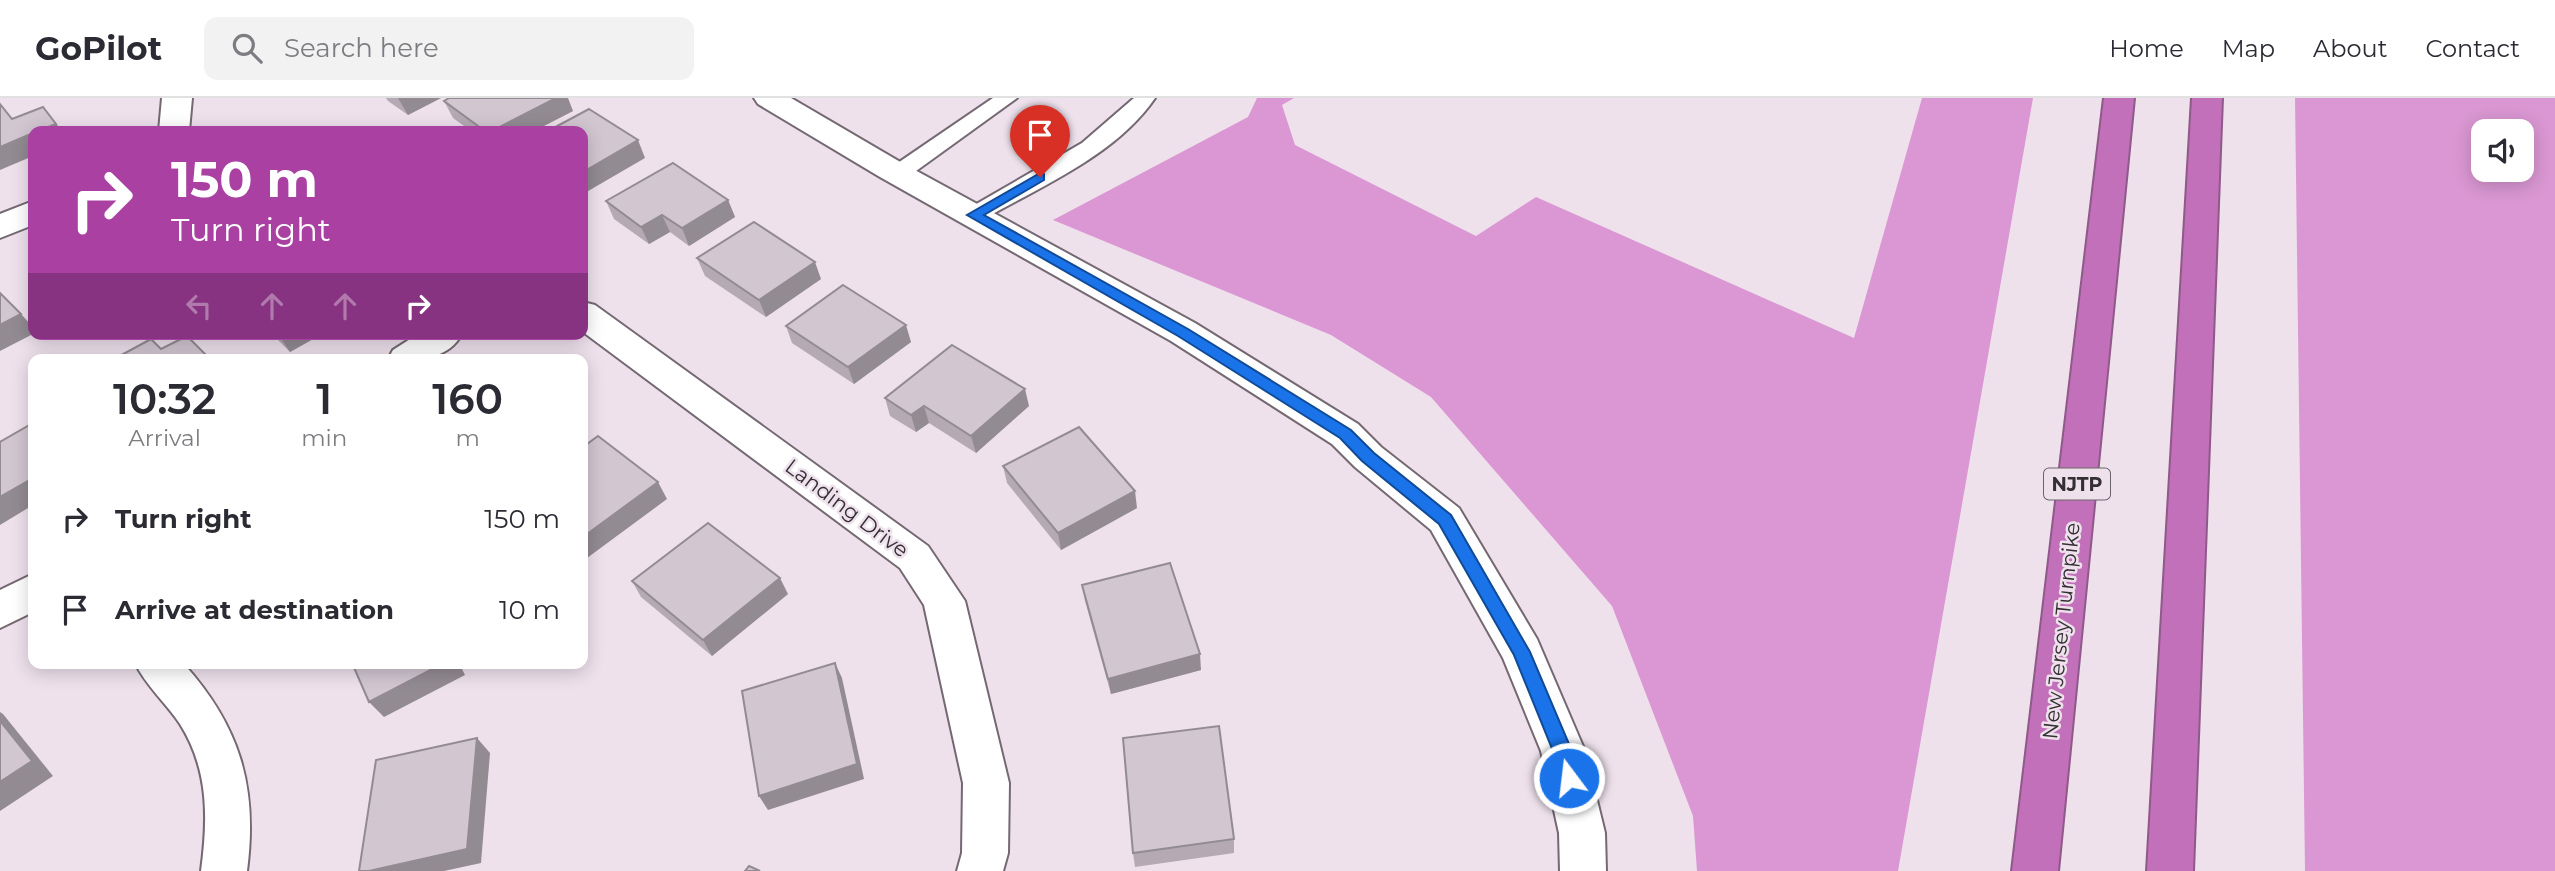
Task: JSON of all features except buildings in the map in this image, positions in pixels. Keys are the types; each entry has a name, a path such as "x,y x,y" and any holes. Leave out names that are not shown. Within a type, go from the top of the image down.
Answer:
{"highway":[{"name":"New Jersey Turnpike","path":"2035,871 2119,98"},
{"path":"2170,871 2207,98"}],"street":[{"path":"174,126 177,98"},
{"path":"769,98 897,173 1183,332 1345,434 1368,457 1445,519 1522,652 1563,751 1582,833 1583,871"},
{"path":"0,227 28,214"},
{"name":"Landing Drive","path":"588,318 914,557 944,601 986,783 985,853 979,871"},
{"path":"414,354 436,340"},
{"path":"0,611 28,594"},
{"path":"162,669 187,696 226,770 232,819 224,871"}],"lane":[{"path":"897,173 1007,98"},
{"path":"974,215 1062,164 1121,125 1144,98"}],"shaded area":[{"path":"1257,98 1294,98 1282,105 1295,145 1476,236 1536,197 1854,338 1922,98 2033,98 1898,871 1697,871 1693,816 1612,606 1431,397 1331,335 1053,220 1248,117"},
{"path":"2295,98 2555,98 2555,871 2305,871"}],"route":[{"path":"1040,177 974,215 1183,332 1345,434 1402,486 1445,519 1522,652 1563,751 1569,778"}]}
